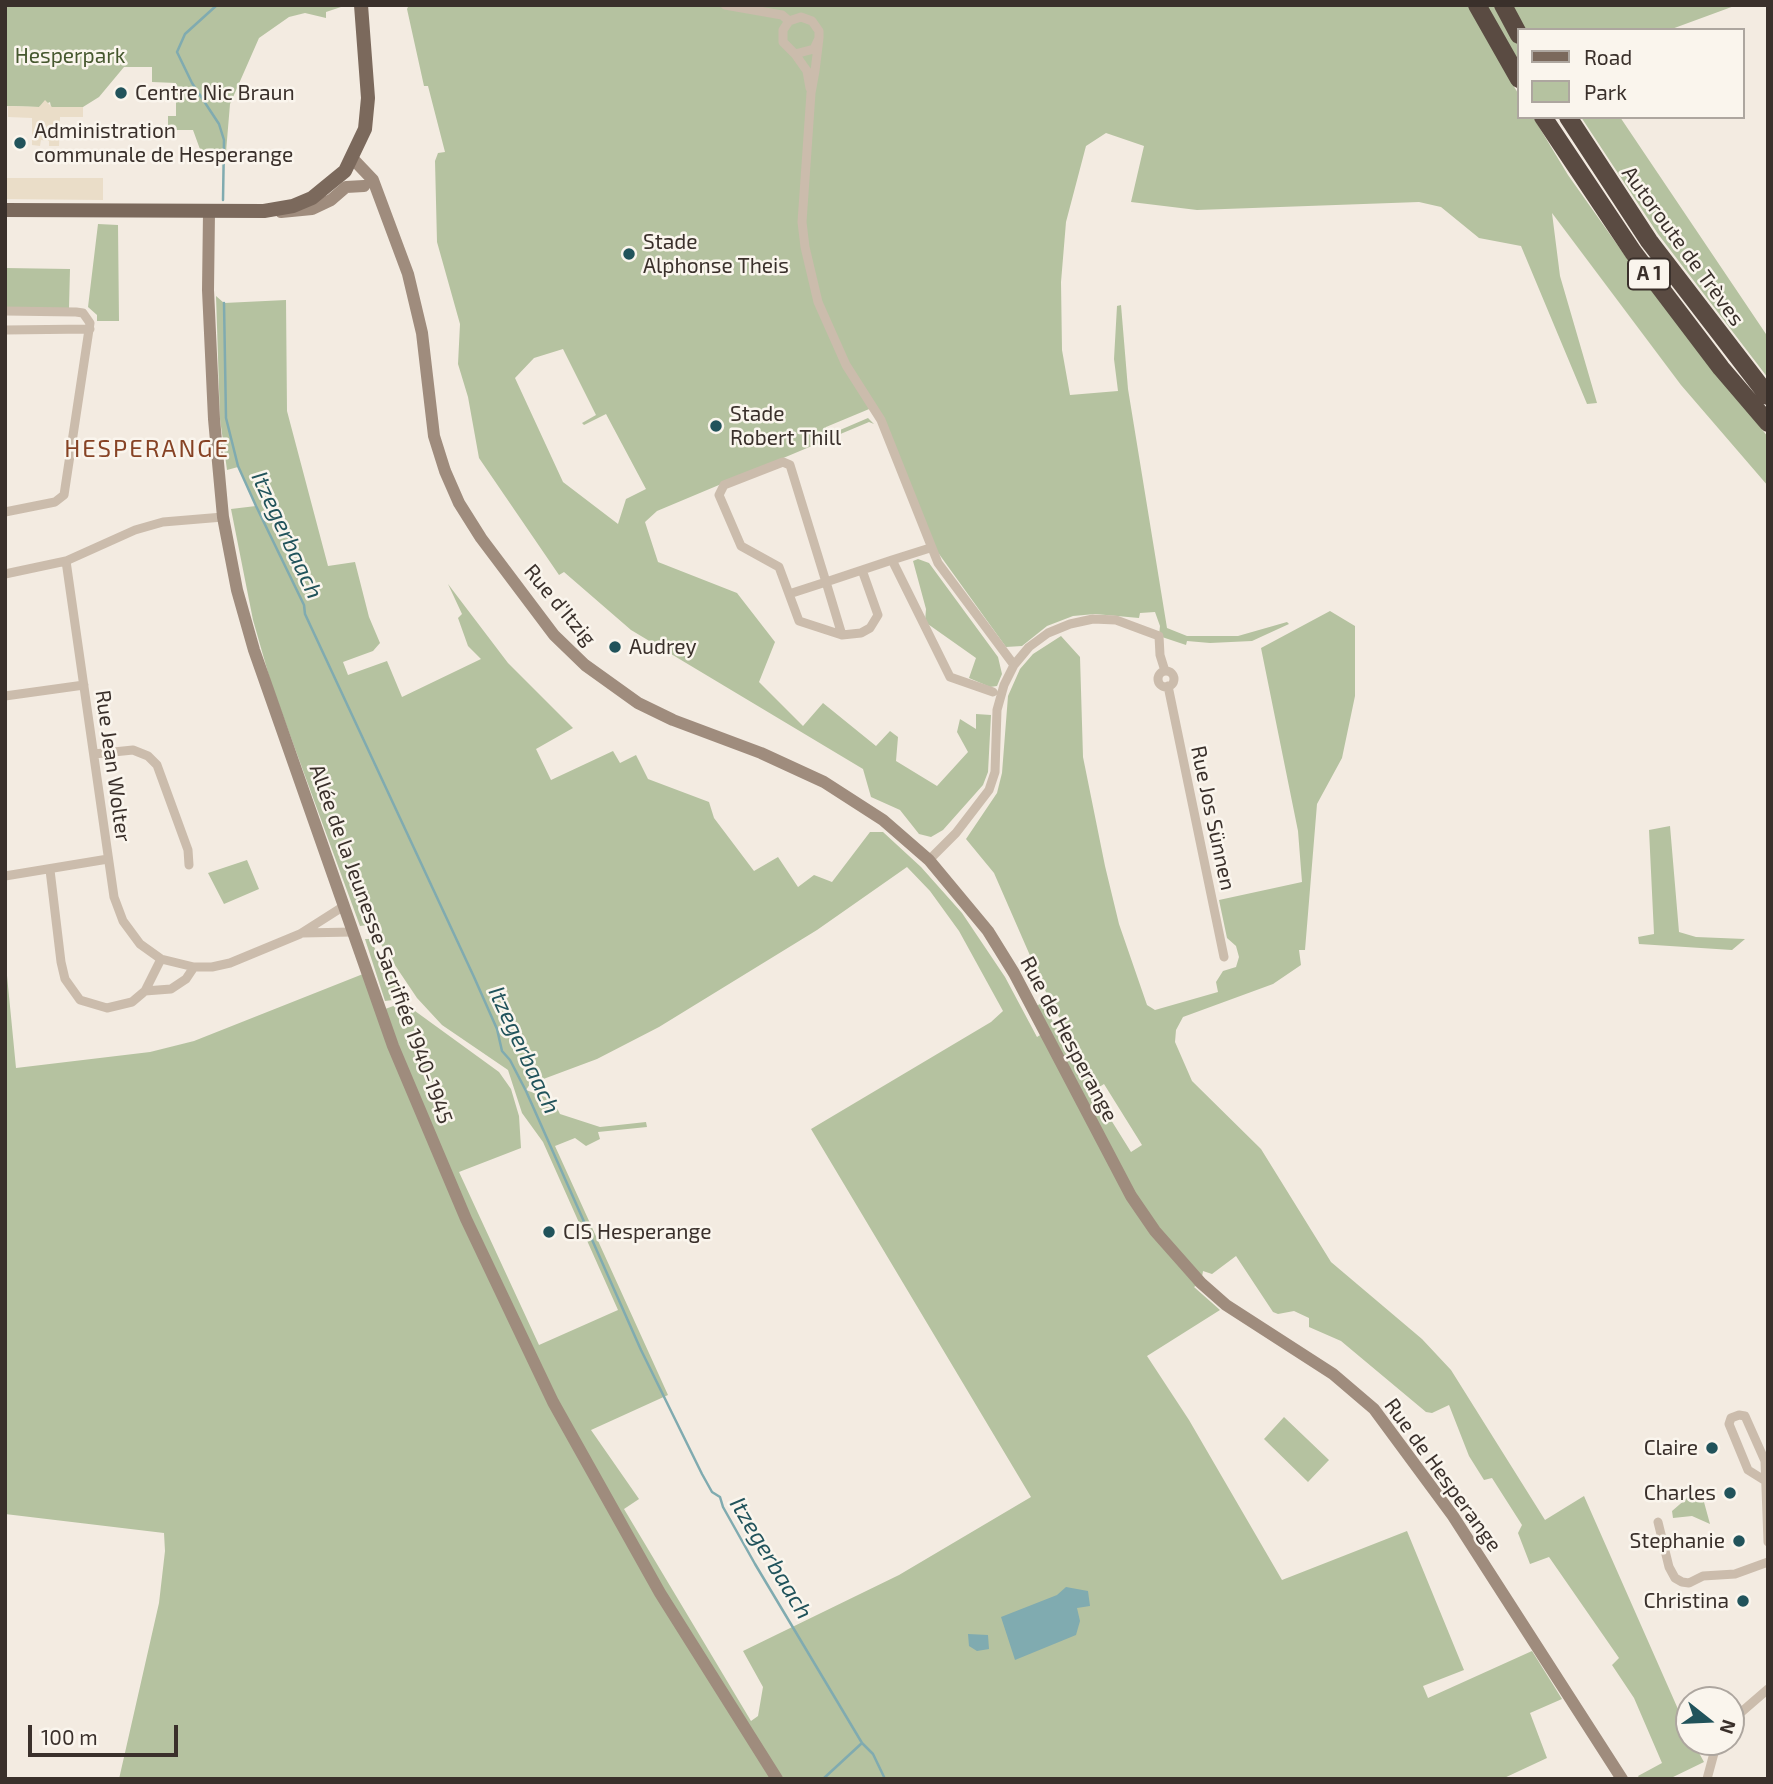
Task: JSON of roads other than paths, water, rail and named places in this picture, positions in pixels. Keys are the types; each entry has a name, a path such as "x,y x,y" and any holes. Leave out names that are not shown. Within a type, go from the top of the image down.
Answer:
{"highway":[{"path":"1477,5 1516,73"},
{"path":"1503,5 1518,33"},
{"name":"Autoroute de Trèves","path":"1544,119 1633,252 1721,368 1768,423"},
{"name":"Autoroute de Trèves","path":"1569,119 1649,241 1768,396"}],"main road":[{"path":"264,211 293,206 312,198 349,165 367,114 361,5"},
{"name":"Rue d'Itzig","path":"349,165 364,186 379,198"},
{"name":"Rue d'Itzig","path":"349,165 368,172 401,251 416,301 434,436 445,471 459,503 481,538 554,635 585,665 638,703 673,720 769,756 824,782 883,820 929,860"},
{"path":"5,210 293,213 312,209 331,200 346,187 364,186"},
{"name":"Allée de la Jeunesse Sacrifiée 1940-1945","path":"209,212 208,290 214,419 223,517 237,590 254,650 393,1046 466,1219 553,1402 660,1593 777,1779"},
{"name":"Rue de Hesperange","path":"929,860 988,930 1131,1196 1155,1231 1201,1283 1226,1305 1334,1374 1374,1409 1452,1516 1622,1779"}],"street":[{"path":"725,5 782,15 789,21"},
{"path":"811,93 807,71 796,54 783,42 783,30 789,21 801,17 812,21 819,38 811,93 802,222 810,273 829,332 881,421 930,548 1014,665 997,710 995,772 989,790 956,833 929,860"},
{"path":"796,54 814,49 819,38"},
{"path":"5,312 83,313 88,317 89,329 64,495 55,502 5,513"},
{"path":"5,330 89,329"},
{"path":"842,635 790,465 783,462 724,485 719,495 741,546 779,567 799,621 842,635 862,633 877,621 878,615 862,570"},
{"path":"5,574 66,561 135,530 163,522 223,517"},
{"path":"789,594 930,548"},
{"path":"892,560 950,677 993,692"},
{"name":"Rue Jean Wolter","path":"66,561 114,897 123,921 140,944 161,959 194,967 230,963 300,934 344,906"},
{"name":"Rue Jos Sünnen","path":"1014,665 1030,646 1048,633 1070,624 1116,620 1159,636 1160,655 1165,671 1159,680 1168,686 1224,957"},
{"path":"5,696 84,685"},
{"path":"94,754 133,750 157,765 188,850 189,865"},
{"path":"5,876 108,859"},
{"path":"50,870 61,962 65,979 80,1000 97,1007 118,1007 132,1002 145,991 161,959"},
{"name":"Rue Jean Wolter","path":"300,934 353,932"},
{"path":"145,991 171,989 186,979 194,967"},
{"path":"1764,1480 1748,1470 1729,1424 1731,1418 1745,1416 1765,1461 1768,1542"},
{"path":"1658,1522 1669,1567 1675,1578 1682,1582 1689,1583 1703,1576 1735,1574 1768,1562"},
{"path":"1745,1709 1764,1692 1768,1706"},
{"path":"1707,1779 1713,1756"}],"water":[{"path":"1066,1587 1088,1591 1090,1606 1077,1608 1080,1621 1076,1635 1015,1660 1001,1617 1057,1595"},
{"path":"968,1634 988,1635 989,1649 977,1651 969,1646"}],"waterway":[{"name":"Itzegerbaach","path":"217,5 185,34 177,52 192,83 219,124 224,140 223,200"},
{"name":"Itzegerbaach","path":"224,303 226,418 238,466 474,977 497,1029 502,1051 510,1060 526,1091 641,1350 702,1474 712,1492 720,1497 755,1564 862,1743 873,1754 885,1779"},
{"path":"823,1779 862,1743"}],"place":[{"name":"Centre Nic Braun","path":"121,93"},
{"name":"Administration communale de Hesperange","path":"20,143"},
{"name":"Stade Alphonse Theis","path":"629,254"},
{"name":"Stade Robert Thill","path":"716,426"},
{"name":"Audrey","path":"615,647"},
{"name":"CIS Hesperange","path":"549,1232"},
{"name":"Claire","path":"1712,1448"},
{"name":"Charles","path":"1730,1493"},
{"name":"Stephanie","path":"1739,1541"},
{"name":"Christina","path":"1743,1601"}],"district":[{"name":"HESPERANGE","path":"147,449"}],"park label":[{"name":"Hesperpark","path":"70,56"}]}
